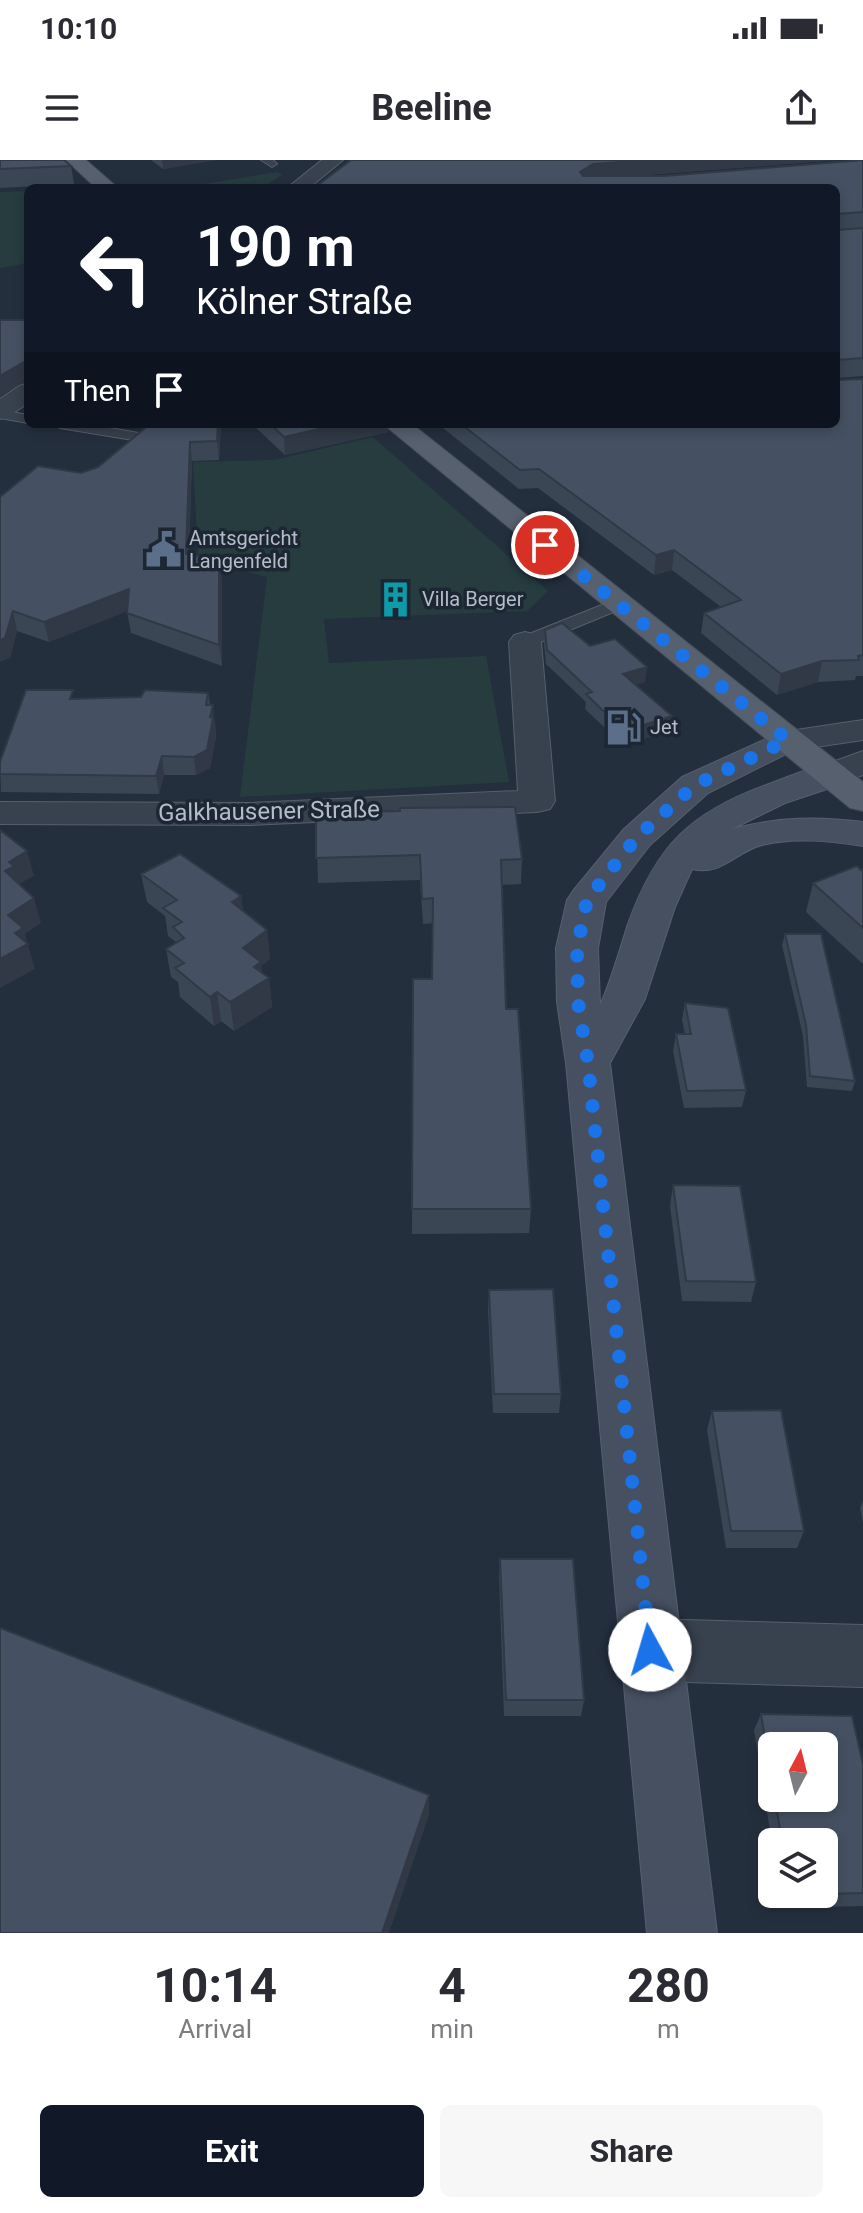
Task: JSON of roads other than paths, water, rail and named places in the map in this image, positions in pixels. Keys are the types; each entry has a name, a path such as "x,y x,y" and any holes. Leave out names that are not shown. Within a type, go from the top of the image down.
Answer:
{"main road":[{"path":"75,160 103,184"},
{"path":"403,428 788,740 848,768 863,800"},
{"path":"682,1933 588,1063 578,1002 577,948 587,900 637,837 695,785 788,740"},
{"path":"588,1063 623,1000 649,917 684,851 721,820 770,795 848,768"},
{"path":"666,884 742,838 803,828 863,834"}],"street":[{"path":"302,184 334,160"},
{"path":"0,413 24,394"},
{"name":"Galkhausener Straße","path":"0,813 251,814 537,801 525,642"},
{"path":"788,740 863,730"},
{"path":"650,1650 863,1656"}],"lane":[{"path":"0,413 24,418"},
{"path":"84,428 139,437"},
{"path":"525,642 617,604"}],"place":[{"name":"Amtsgericht Langenfeld","path":"163,549"},
{"name":"Villa Berger","path":"396,599"},
{"name":"Jet","path":"624,727"}]}
